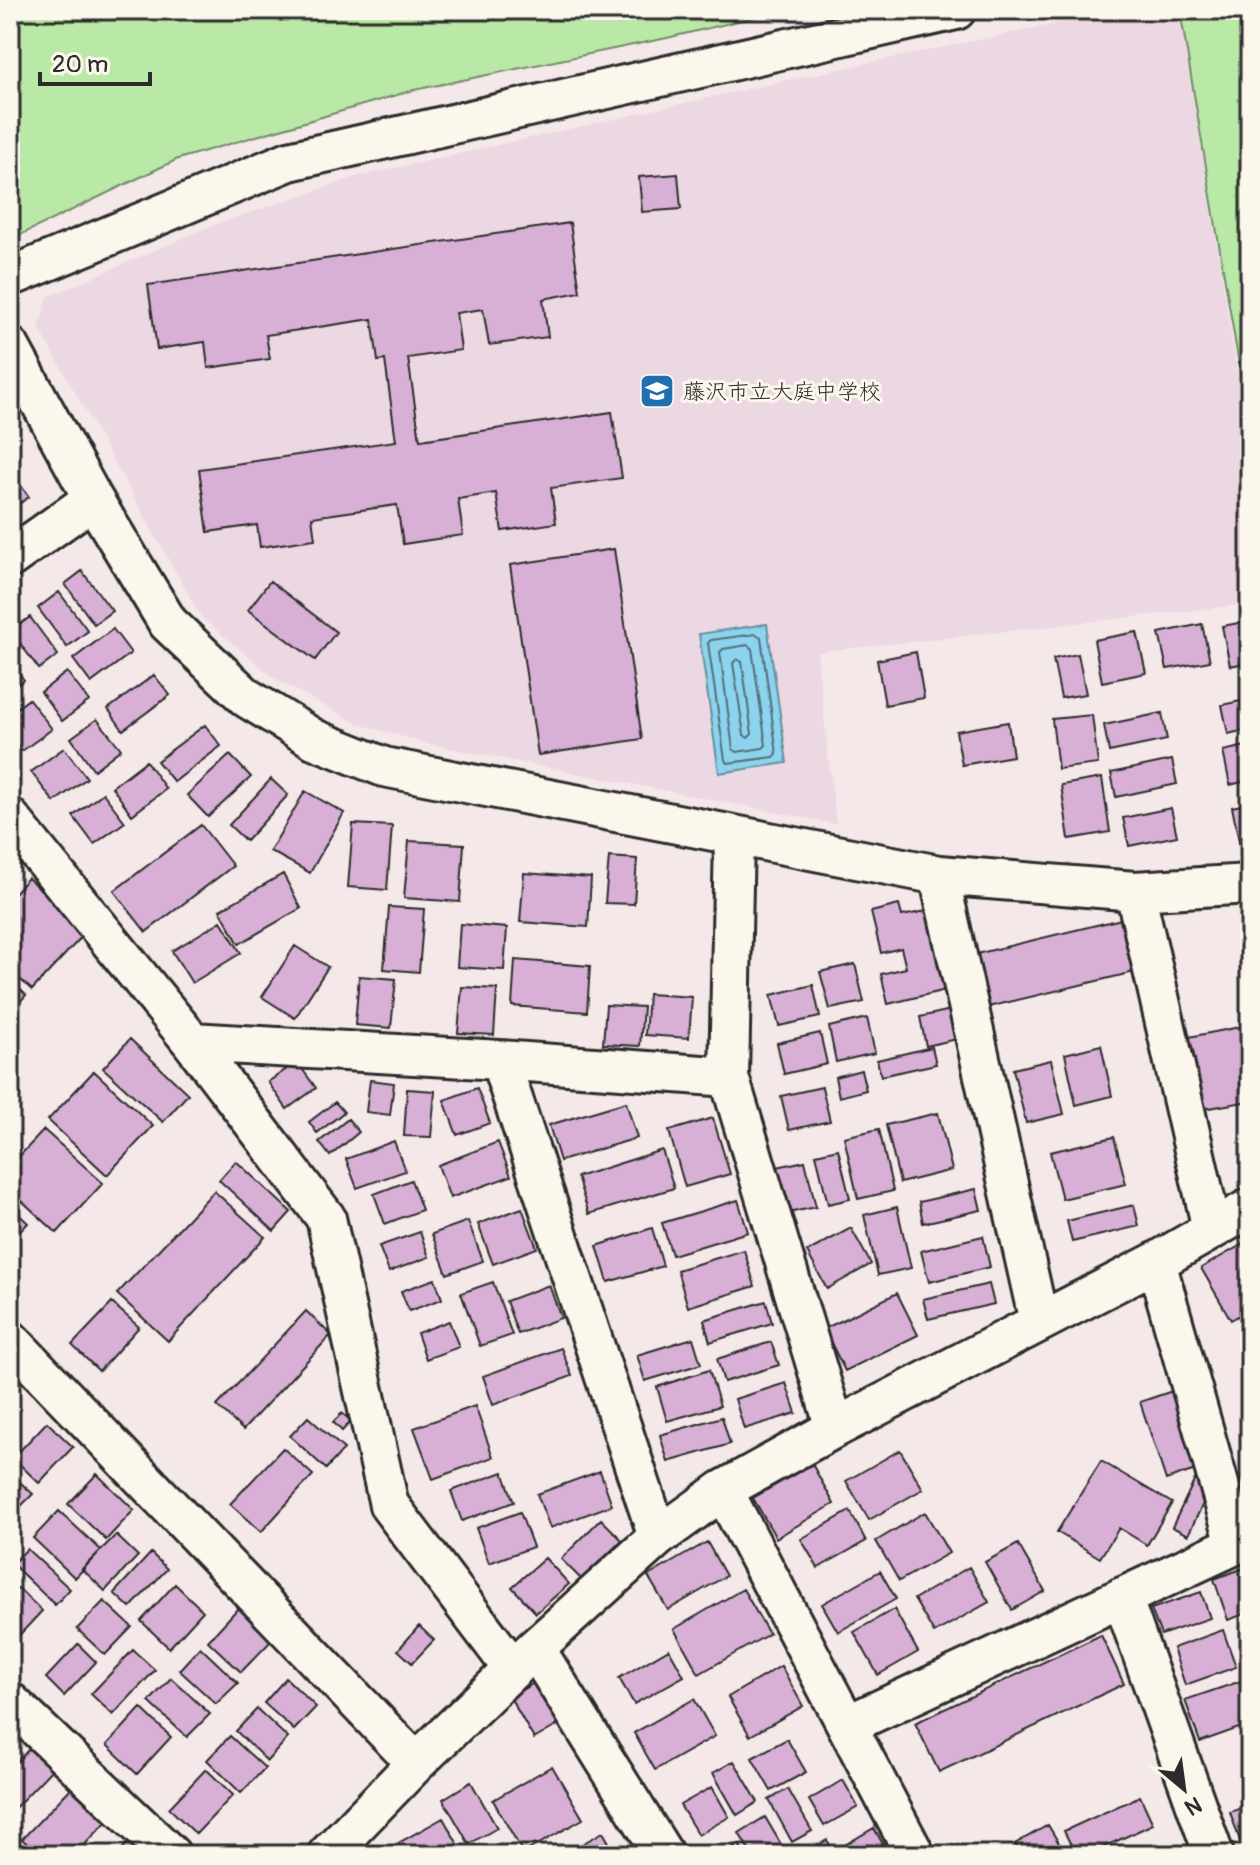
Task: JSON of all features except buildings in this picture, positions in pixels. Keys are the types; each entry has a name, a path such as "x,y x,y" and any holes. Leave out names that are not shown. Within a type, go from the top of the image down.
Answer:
{"street":[{"path":"10,277 289,161 831,23 956,10"},
{"path":"10,347 93,499 168,623 247,698 314,739 384,767 939,875 1135,891 1250,884"},
{"path":"10,558 93,499"},
{"path":"10,818 192,1042 326,1218 389,1505 524,1659 664,1855"},
{"path":"734,837 729,1077 835,1428"},
{"path":"939,875 1039,1322"},
{"path":"1135,891 1212,1229"},
{"path":"192,1042 729,1077"},
{"path":"500,1060 658,1537"},
{"path":"333,1853 416,1763 524,1659 658,1537 723,1490 835,1428 1156,1262 1250,1208"},
{"path":"847,1725 1243,1541 1156,1262"},
{"path":"11,1342 416,1763"},
{"path":"723,1490 915,1855"},
{"path":"1122,1597 1214,1855"},
{"path":"10,1702 171,1855"}],"shaded area":[{"name":"藤沢市立大庭中学校","path":"1122,10 1180,10 1250,454 1250,604 817,652 836,824 428,744 358,724 277,680 201,617 39,328 48,297 208,227 355,177 787,80"}],"green space":[{"path":"10,10 770,10 768,14 667,38 414,90 178,159 10,240"},
{"path":"1180,10 1250,10 1250,431"}],"water":[{"path":"767,624 787,763 719,773 699,634"}],"place":[{"name":"藤沢市立大庭中学校","path":"657,391"}]}
